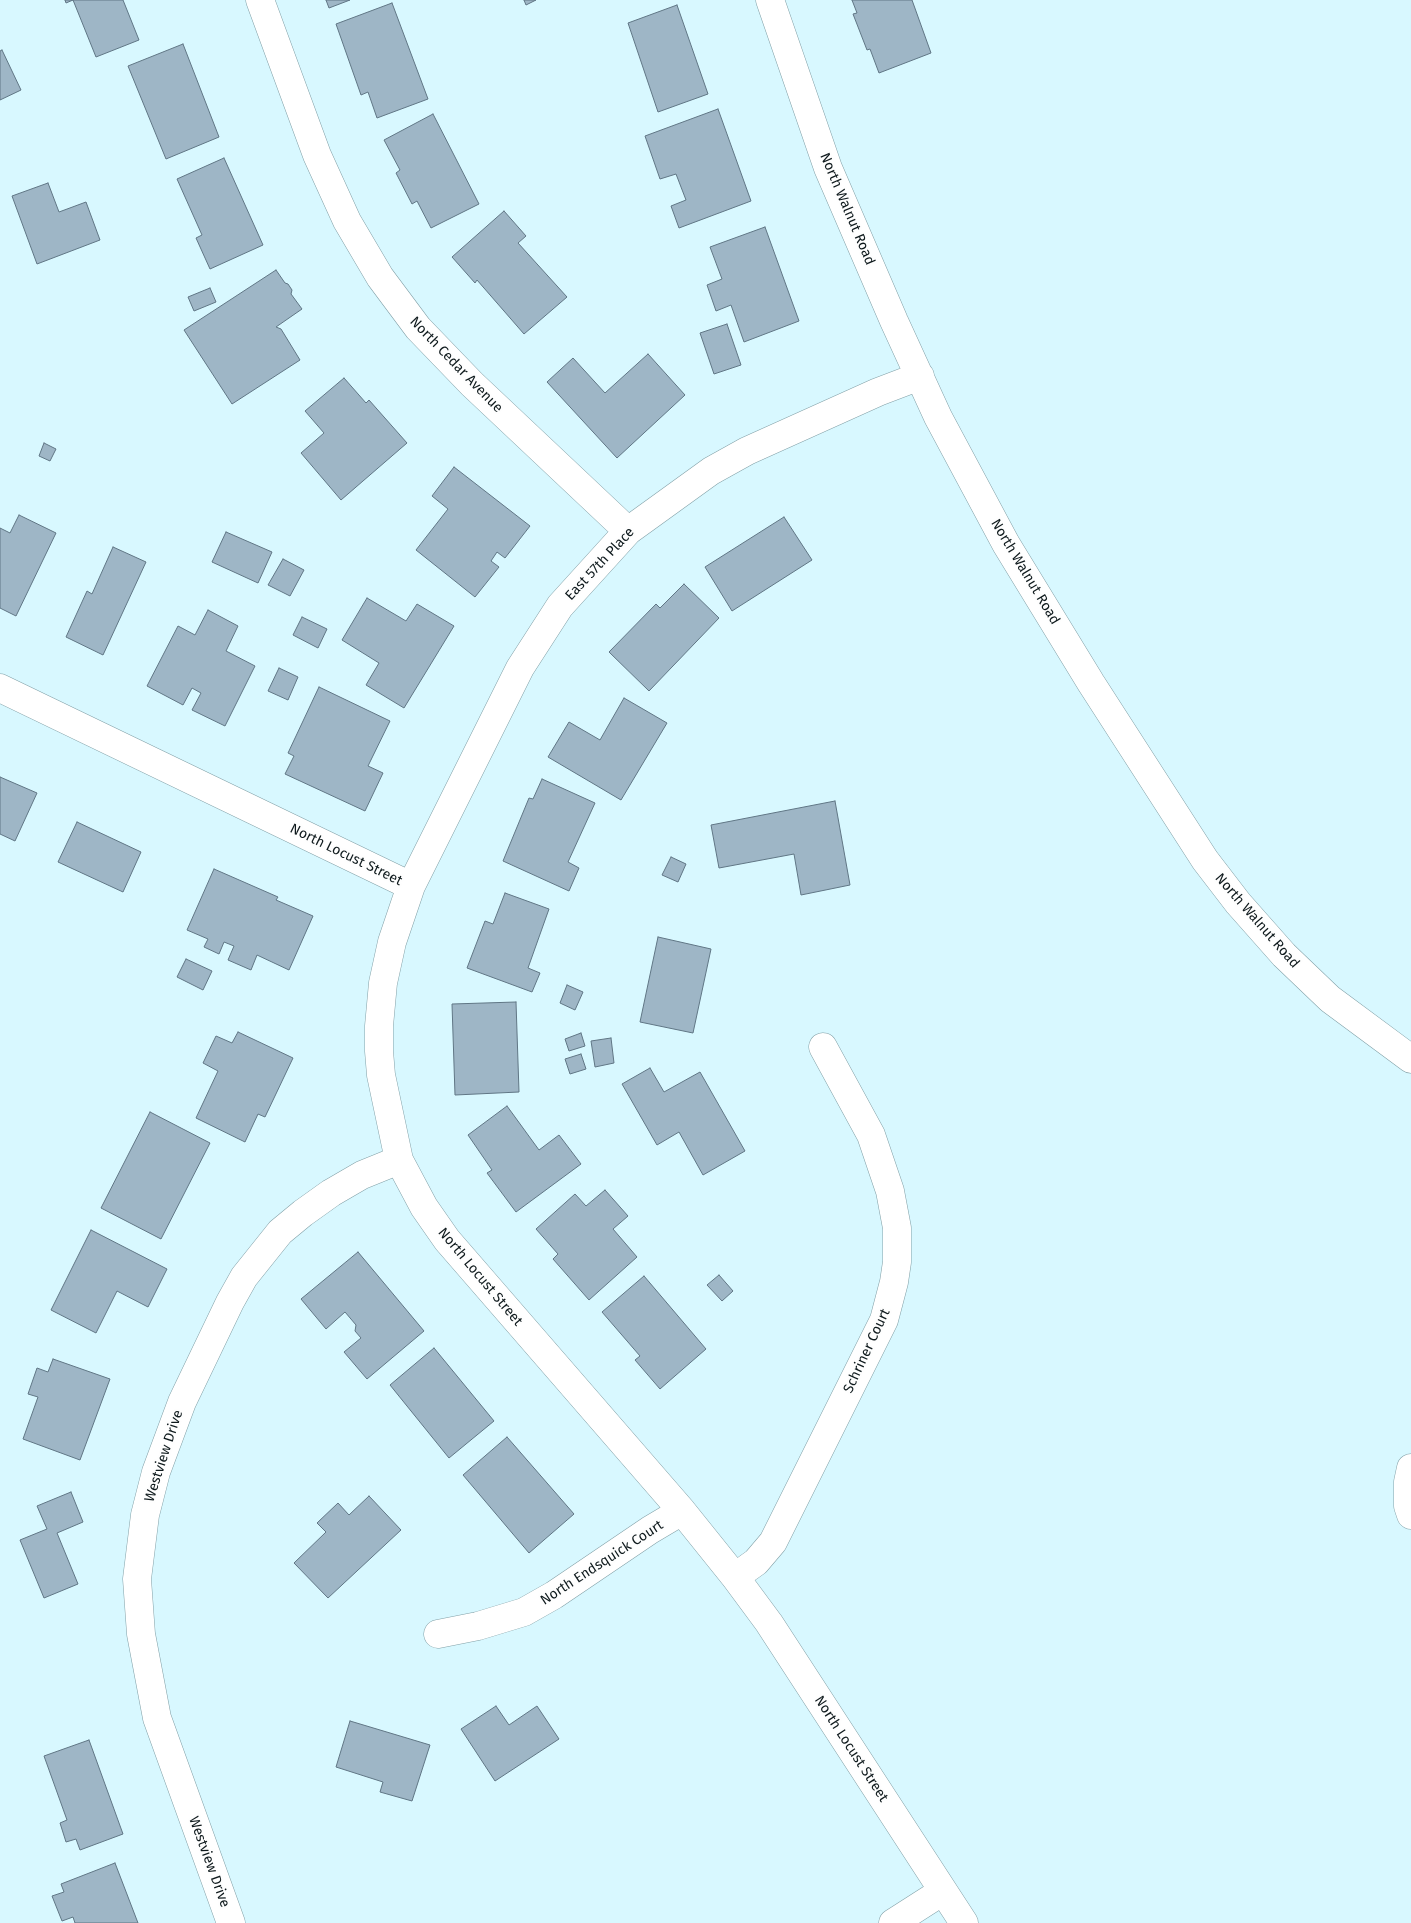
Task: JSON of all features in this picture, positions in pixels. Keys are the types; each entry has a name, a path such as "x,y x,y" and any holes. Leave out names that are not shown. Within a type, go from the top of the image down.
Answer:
{"street":[{"name":"North Cedar Avenue","path":"260,0 318,155 347,221 380,277 418,328 472,384 628,531"},
{"name":"North Walnut Road","path":"770,0 828,168 938,417 1006,544 1086,675 1205,860 1238,903 1284,955 1324,993 1411,1059"},
{"name":"East 57th Place","path":"411,886 520,668 560,606 628,531 711,471 747,451 878,392 920,376"},
{"name":"North Locust Street","path":"0,688 411,886 392,942 383,983 379,1026 381,1075 399,1160 424,1207 447,1240 682,1511"},
{"name":"Schriner Court","path":"735,1577 756,1562 773,1542 884,1320 898,1262 897,1228 890,1190 871,1136 823,1047"},
{"name":"Westview Drive","path":"231,1923 157,1718 141,1634 138,1579 145,1515 156,1472 182,1402 230,1302 244,1278 280,1232 303,1213 331,1193 362,1175 399,1160"},
{"path":"1411,1468 1408,1482 1408,1506 1411,1514"},
{"path":"682,1511 735,1577"},
{"name":"North Endsquick Court","path":"438,1634 478,1626 524,1612 554,1595 650,1530 682,1511"},
{"name":"North Locust Street","path":"735,1577 769,1623 964,1923"},
{"path":"893,1923 943,1891"}],"building":[{"path":"73,0 123,0 139,40 96,57"},
{"path":"326,0 350,0 329,8"},
{"path":"524,0 536,0 526,5"},
{"path":"852,0 912,0 931,53 879,73 870,49 867,50 853,14 857,13"},
{"path":"392,3 428,99 377,118 368,92 361,95 336,24"},
{"path":"677,5 708,94 658,112 628,23"},
{"path":"183,44 219,137 166,159 128,66"},
{"path":"2,50 21,90 0,100 0,51"},
{"path":"718,109 751,201 679,228 671,206 686,200 676,174 660,179 645,136"},
{"path":"433,114 479,204 431,228 417,201 412,204 396,173 400,170 384,140"},
{"path":"224,158 263,245 210,269 196,238 202,235 177,179"},
{"path":"48,183 59,212 86,202 100,240 37,264 12,196"},
{"path":"504,211 526,236 518,243 567,297 524,334 477,280 475,283 452,257"},
{"path":"765,227 799,321 744,342 731,305 716,311 707,285 722,279 710,247"},
{"path":"276,270 292,290 291,294 302,309 276,327 281,329 300,360 232,404 184,330"},
{"path":"210,288 216,302 194,311 188,297"},
{"path":"727,324 741,365 714,374 700,333"},
{"path":"648,354 685,395 617,458 547,382 573,358 605,393"},
{"path":"344,378 366,403 369,400 407,443 341,500 301,453 324,433 305,411"},
{"path":"44,443 56,449 50,461 39,456"},
{"path":"454,467 530,526 505,558 497,552 491,561 499,567 475,597 416,550 448,509 432,496"},
{"path":"19,515 56,533 16,616 0,608 0,528 10,533"},
{"path":"784,517 812,560 732,611 705,567"},
{"path":"226,532 272,552 258,583 212,562"},
{"path":"113,547 146,562 103,655 66,637 87,591 92,594"},
{"path":"283,559 304,570 290,596 268,585"},
{"path":"684,584 719,618 649,691 609,652 656,604 660,608"},
{"path":"367,598 406,621 417,604 454,626 404,708 366,685 379,663 342,640"},
{"path":"208,610 238,626 226,651 255,666 225,726 192,710 201,693 192,688 183,705 147,686 178,626 195,635"},
{"path":"302,617 327,629 318,648 293,635"},
{"path":"279,668 298,677 288,700 268,691"},
{"path":"319,687 390,721 368,766 383,773 365,811 285,774 294,756 288,753"},
{"path":"624,698 667,723 621,800 548,757 569,722 600,740"},
{"path":"0,777 37,793 15,841 0,834"},
{"path":"542,779 595,803 568,862 579,868 569,891 503,861 529,798 533,799"},
{"path":"835,801 850,885 801,895 794,854 719,868 711,825"},
{"path":"77,822 141,852 123,892 58,862"},
{"path":"671,857 686,864 678,882 662,875"},
{"path":"214,869 278,897 276,900 313,916 289,970 257,955 251,970 228,960 234,946 224,942 219,954 204,947 208,939 187,930"},
{"path":"505,893 549,909 528,968 540,973 532,992 467,968 485,921 493,924"},
{"path":"658,937 711,949 693,1033 640,1022"},
{"path":"186,959 212,971 203,990 177,977"},
{"path":"567,985 583,992 575,1010 560,1003"},
{"path":"516,1002 519,1092 455,1095 452,1004"},
{"path":"238,1032 293,1058 265,1117 258,1114 245,1142 196,1118 218,1071 203,1063 216,1036 232,1043"},
{"path":"581,1033 585,1046 569,1051 565,1039"},
{"path":"611,1038 614,1063 595,1067 591,1041"},
{"path":"581,1054 586,1069 570,1074 565,1059"},
{"path":"650,1068 664,1092 700,1072 745,1151 703,1175 679,1132 657,1145 622,1084"},
{"path":"507,1106 539,1150 559,1135 581,1164 516,1212 487,1173 492,1170 468,1135"},
{"path":"150,1112 210,1143 161,1239 101,1208"},
{"path":"605,1190 628,1216 613,1229 637,1257 589,1300 553,1259 558,1254 536,1229 575,1194 586,1206"},
{"path":"91,1230 167,1269 148,1307 117,1291 96,1333 51,1310"},
{"path":"358,1252 424,1331 367,1379 344,1352 361,1338 355,1331 356,1325 345,1312 326,1329 301,1299"},
{"path":"719,1275 733,1291 722,1301 707,1285"},
{"path":"644,1276 706,1349 660,1389 635,1360 640,1356 602,1312"},
{"path":"434,1348 494,1421 449,1458 390,1385"},
{"path":"53,1359 110,1379 80,1460 23,1439 38,1397 28,1394 37,1368 48,1372"},
{"path":"507,1437 574,1514 529,1553 463,1475"},
{"path":"71,1492 83,1522 57,1533 78,1584 44,1598 20,1540 47,1529 37,1506"},
{"path":"369,1496 401,1530 328,1598 294,1563 326,1532 317,1523 338,1503 349,1515"},
{"path":"496,1706 509,1725 537,1706 559,1739 495,1781 461,1729"},
{"path":"350,1721 430,1745 412,1801 380,1792 383,1782 336,1767"},
{"path":"89,1740 123,1834 80,1850 76,1839 66,1842 60,1823 67,1820 44,1756"},
{"path":"115,1863 138,1923 75,1923 73,1917 62,1921 52,1896 64,1892 61,1884"}]}
